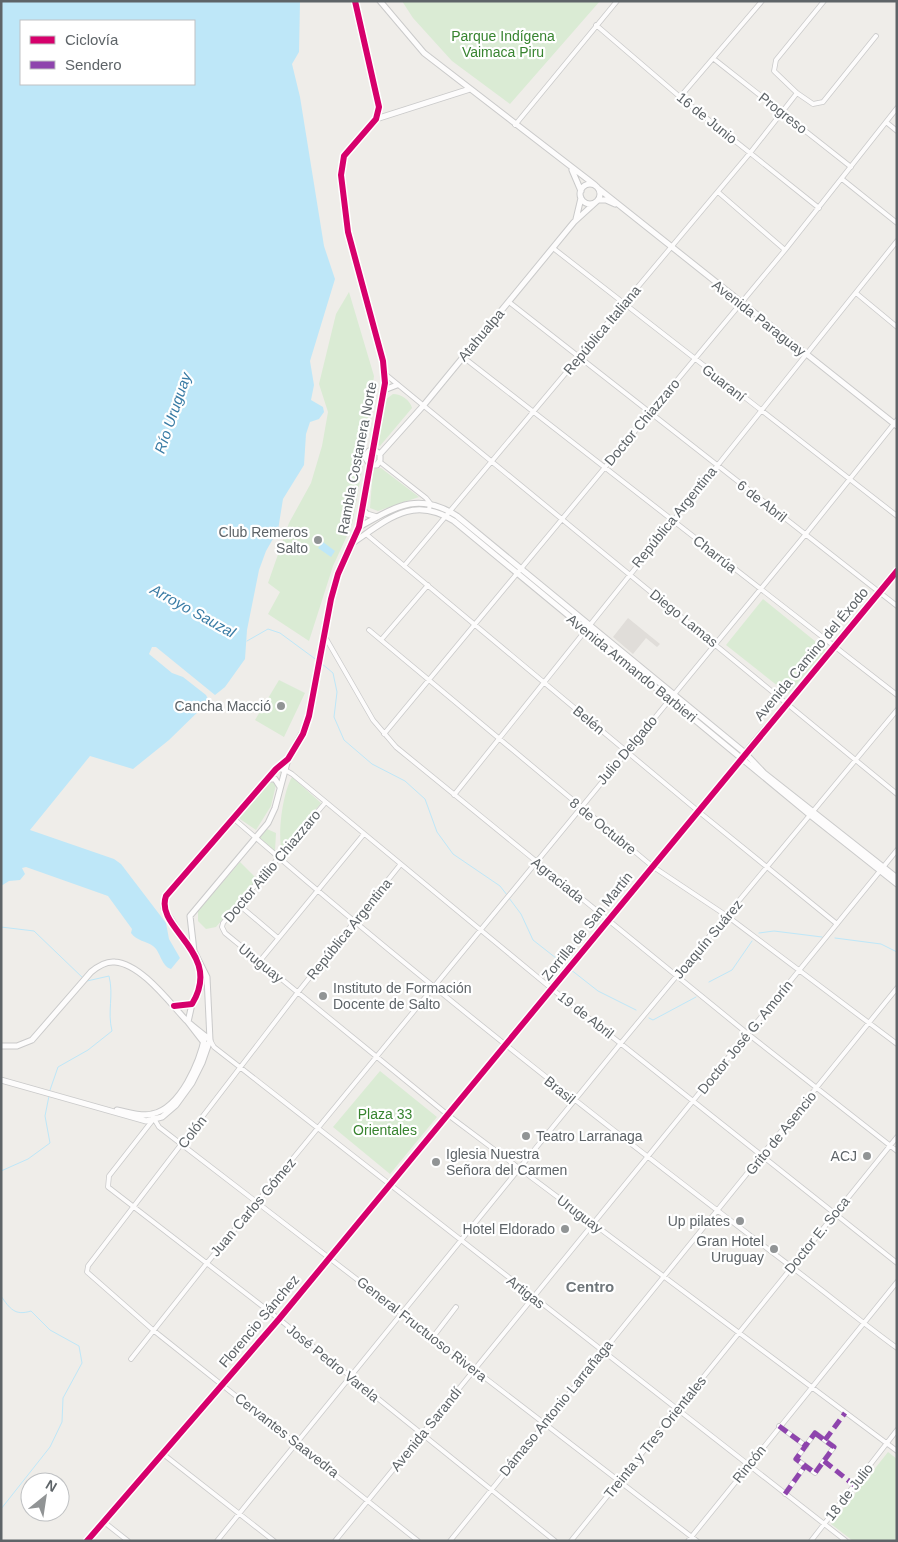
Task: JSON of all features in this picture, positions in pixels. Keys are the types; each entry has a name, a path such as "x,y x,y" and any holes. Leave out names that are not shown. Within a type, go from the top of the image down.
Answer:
{"street":[{"path":"355,1 378,100 376,119 470,89"},
{"name":"Avenida Paraguay","path":"380,1 424,52 515,125 597,187 741,304 896,424"},
{"path":"515,125 617,1"},
{"path":"680,97 701,70 714,59 762,1"},
{"path":"817,1 823,3 776,60 774,67 774,71 797,93 813,104 823,102 876,36"},
{"name":"16 de Junio","path":"596,25 680,97 819,208"},
{"name":"Progreso","path":"714,59 851,167"},
{"name":"República Italiana","path":"404,566 718,192 797,93"},
{"name":"Doctor Chiazzaro","path":"384,734 741,304 897,108"},
{"name":"Rambla Costanera Norte","path":"374,450 385,374 348,232 341,175 344,156 376,119"},
{"path":"886,122 897,131"},
{"path":"571,167 581,191 581,197 588,203 597,201 597,187 585,185 581,191"},
{"path":"842,179 897,223"},
{"path":"718,192 785,250"},
{"name":"Atahualpa","path":"574,222 581,197"},
{"name":"Avenida Paraguay","path":"597,201 606,200 622,208"},
{"name":"Atahualpa","path":"380,454 423,406 574,222 597,201"},
{"name":"República Argentina","path":"454,795 759,411 897,241"},
{"name":"Guaraní","path":"553,248 759,411 897,516"},
{"path":"856,293 897,327"},
{"name":"6 de Abril","path":"508,302 580,356 897,606"},
{"name":"Charrúa","path":"463,357 535,411 897,695"},
{"name":"Diego Lamas","path":"385,374 897,794"},
{"path":"384,390 397,385"},
{"name":"Julio Delgado","path":"376,1057 896,424"},
{"path":"374,450 380,454 380,462 374,466 370,465 366,460 366,455 374,450"},
{"path":"380,462 426,498 430,503 429,510"},
{"name":"Rambla Costanera Norte","path":"181,935 164,908 166,896 267,779 288,759 303,734 314,694 321,649 335,584 359,527 370,465"},
{"name":"Avenida Armando Barbieri","path":"359,527 400,506 415,502 430,503 448,513 590,623 672,697"},
{"path":"362,509 367,514 377,517"},
{"name":"Avenida Armando Barbieri","path":"354,542 401,512 429,510 448,513 516,574 672,697 897,884"},
{"path":"361,515 367,522 366,534"},
{"name":"Belén","path":"366,534 698,811 837,924"},
{"name":"Avenida Camino del Éxodo","path":"743,756 897,571"},
{"path":"381,640 428,585"},
{"name":"8 de Octubre","path":"369,630 497,739 652,866 727,916 897,1044"},
{"name":"Agraciada","path":"324,635 373,720 384,734 454,795 607,920 897,1151"},
{"name":"Joaquín Suárez","path":"218,1541 295,1442 460,1240 897,710"},
{"name":"Zorrilla de San Martín","path":"448,1115 743,756"},
{"path":"1,1079 151,1121 171,1111 199,1070 207,1041 207,977 194,951 190,916 272,816 288,759"},
{"path":"276,769 285,770"},
{"name":"19 de Abril","path":"285,770 552,989 897,1263"},
{"path":"267,779 275,780 280,787"},
{"name":"Doctor Atilio Chiazzaro","path":"223,930 223,923 325,803"},
{"name":"Brasil","path":"233,818 317,891 505,1046 645,1158 897,1348"},
{"path":"259,962 364,834"},
{"name":"Doctor José G. Amorín","path":"592,1222 694,1101 897,850"},
{"name":"República Argentina","path":"298,992 400,865"},
{"name":"Avenida Armando Barbieri","path":"881,869 897,878"},
{"path":"239,904 278,938"},
{"name":"Uruguay","path":"223,930 259,962 448,1115 897,1451"},
{"path":"1,1046 17,1046 32,1040 91,972 107,962 124,964 142,975 207,1041"},
{"path":"188,1022 192,1004 200,989 200,969"},
{"name":"Grito de Asencio","path":"664,1276 897,988"},
{"name":"Colón","path":"87,1272 88,1266 298,992"},
{"path":"174,1006 192,1004"},
{"path":"151,1121 153,1114 178,1096 207,1041"},
{"name":"Artigas","path":"207,1041 676,1410 846,1541"},
{"name":"Juan Carlos Gómez","path":"131,1359 257,1201 376,1057"},
{"path":"95,1106 153,1114"},
{"name":"Florencio Sánchez","path":"87,1541 279,1319 448,1115"},
{"name":"José Pedro Varela","path":"151,1121 109,1176 108,1187 279,1319 555,1541"},
{"name":"General Fructuoso Rivera","path":"151,1121 697,1541"},
{"name":"Doctor E. Soca","path":"738,1333 897,1138"},
{"name":"Avenida Sarandí","path":"335,1541 592,1222"},
{"name":"Cervantes Saavedra","path":"87,1272 90,1277 153,1330 369,1500 418,1541"},
{"name":"Dámaso Antonio Larrañaga","path":"450,1541 664,1276"},
{"name":"Rincón","path":"688,1541 897,1282"},
{"path":"433,1337 456,1307"},
{"name":"Treinta y Tres Orientales","path":"571,1541 738,1333"},
{"path":"779,1426 806,1446"},
{"name":"18 de Julio","path":"811,1541 897,1430"},
{"path":"815,1433 834,1447 814,1473 796,1459 806,1446 815,1433"},
{"path":"162,1454 274,1541"},
{"path":"784,1494 805,1466"},
{"path":"104,1522 128,1541"}],"shaded area":[{"path":"628,618 660,644 657,647 646,638 633,654 613,637"}],"green space":[{"name":"Parque Indígena Vaimaca Piru","path":"402,1 600,1 510,104 452,61 413,18"},
{"path":"349,292 374,376 365,443 359,452 358,458 363,465 352,525 333,566 309,641 268,614 280,592 268,583 289,523 311,483 322,446 328,412 319,384 336,314"},
{"path":"393,394 405,398 412,408 380,446 377,444 385,400"},
{"path":"381,468 419,497 378,511 370,508 373,469"},
{"path":"763,599 826,650 788,694 726,645"},
{"name":"Cancha Macció","path":"279,680 305,693 284,737 255,720"},
{"path":"292,777 321,803 282,851 280,834 282,813 286,792"},
{"path":"274,782 276,785 271,806 256,830 240,819 240,817 269,783"},
{"path":"267,829 276,833 275,851 259,838"},
{"path":"240,862 257,879 216,927 206,929 198,921 198,911"},
{"name":"Plaza 33 Orientales","path":"380,1071 437,1117 390,1174 333,1127"},
{"path":"888,1452 897,1459 897,1541 853,1541 831,1524"}],"water":[{"name":"Río Uruguay","path":"1,1 300,1 299,52 292,64 300,97 324,246 335,279 310,361 314,385 311,400 323,407 324,412 319,419 310,422 306,434 304,465 283,499 278,530 266,551 259,570 247,630 245,659 225,687 215,695 156,647 152,647 149,654 172,673 183,677 206,695 209,701 169,740 133,769 90,756 30,830 114,859 121,864 166,923 169,939 180,958 171,969 165,965 153,946 136,938 131,933 132,929 108,896 26,867 22,868 25,874 20,880 9,881 1,886"},
{"path":"323,542 335,551 331,557 318,548"}],"waterway":[{"name":"Arroyo Sauzal","path":"247,641 268,629 280,633 318,661"},
{"name":"Arroyo Sauzal","path":"321,663 333,673 337,692 334,717 344,740 372,764 405,781 425,799 437,832 453,854 500,886 507,895"},
{"name":"Arroyo Sauzal","path":"509,898 521,914 533,940 598,991 636,1010"},
{"path":"1,927 34,931 84,979"},
{"path":"759,933 774,931 822,937"},
{"path":"835,938 881,944 897,952"},
{"path":"709,982 732,970 752,941"},
{"path":"49,1093 58,1067 88,1050 112,1031 109,976 87,981"},
{"path":"649,1018 653,1020 696,997"},
{"path":"1,1171 28,1159 50,1143 45,1116 49,1096"},
{"path":"1,1296 13,1310 21,1313 31,1311 50,1330 79,1346 82,1363 63,1398 62,1422 50,1447 1,1509"}],"tunnel":[{"path":"181,935 194,953"}],"marked path":[{"path":"825,1440 845,1413"},
{"path":"779,1426 806,1446"},
{"path":"815,1433 834,1447 815,1473 796,1459 815,1433"},
{"path":"824,1461 854,1485"},
{"path":"785,1494 805,1466"}],"cycle path":[{"path":"174,1006 192,1004 200,986 200,970 195,956 170,919 165,908 166,896 276,769 288,759 303,734 309,716 331,599 338,574 359,527 385,383 383,361 348,232 341,175 344,156 376,119 379,107 355,1"},
{"path":"87,1541 279,1319 897,571"}],"place":[{"name":"Club Remeros Salto","path":"318,540"},
{"name":"Cancha Macció","path":"281,706"},
{"name":"Instituto de Formación Docente de Salto","path":"323,996"},
{"name":"Teatro Larranaga","path":"526,1136"},
{"name":"ACJ","path":"867,1156"},
{"name":"Iglesia Nuestra Señora del Carmen","path":"436,1162"},
{"name":"Up pilates","path":"740,1221"},
{"name":"Hotel Eldorado","path":"565,1229"},
{"name":"Gran Hotel Uruguay","path":"774,1249"}],"district":[{"name":"Centro","path":"590,1287"}]}
